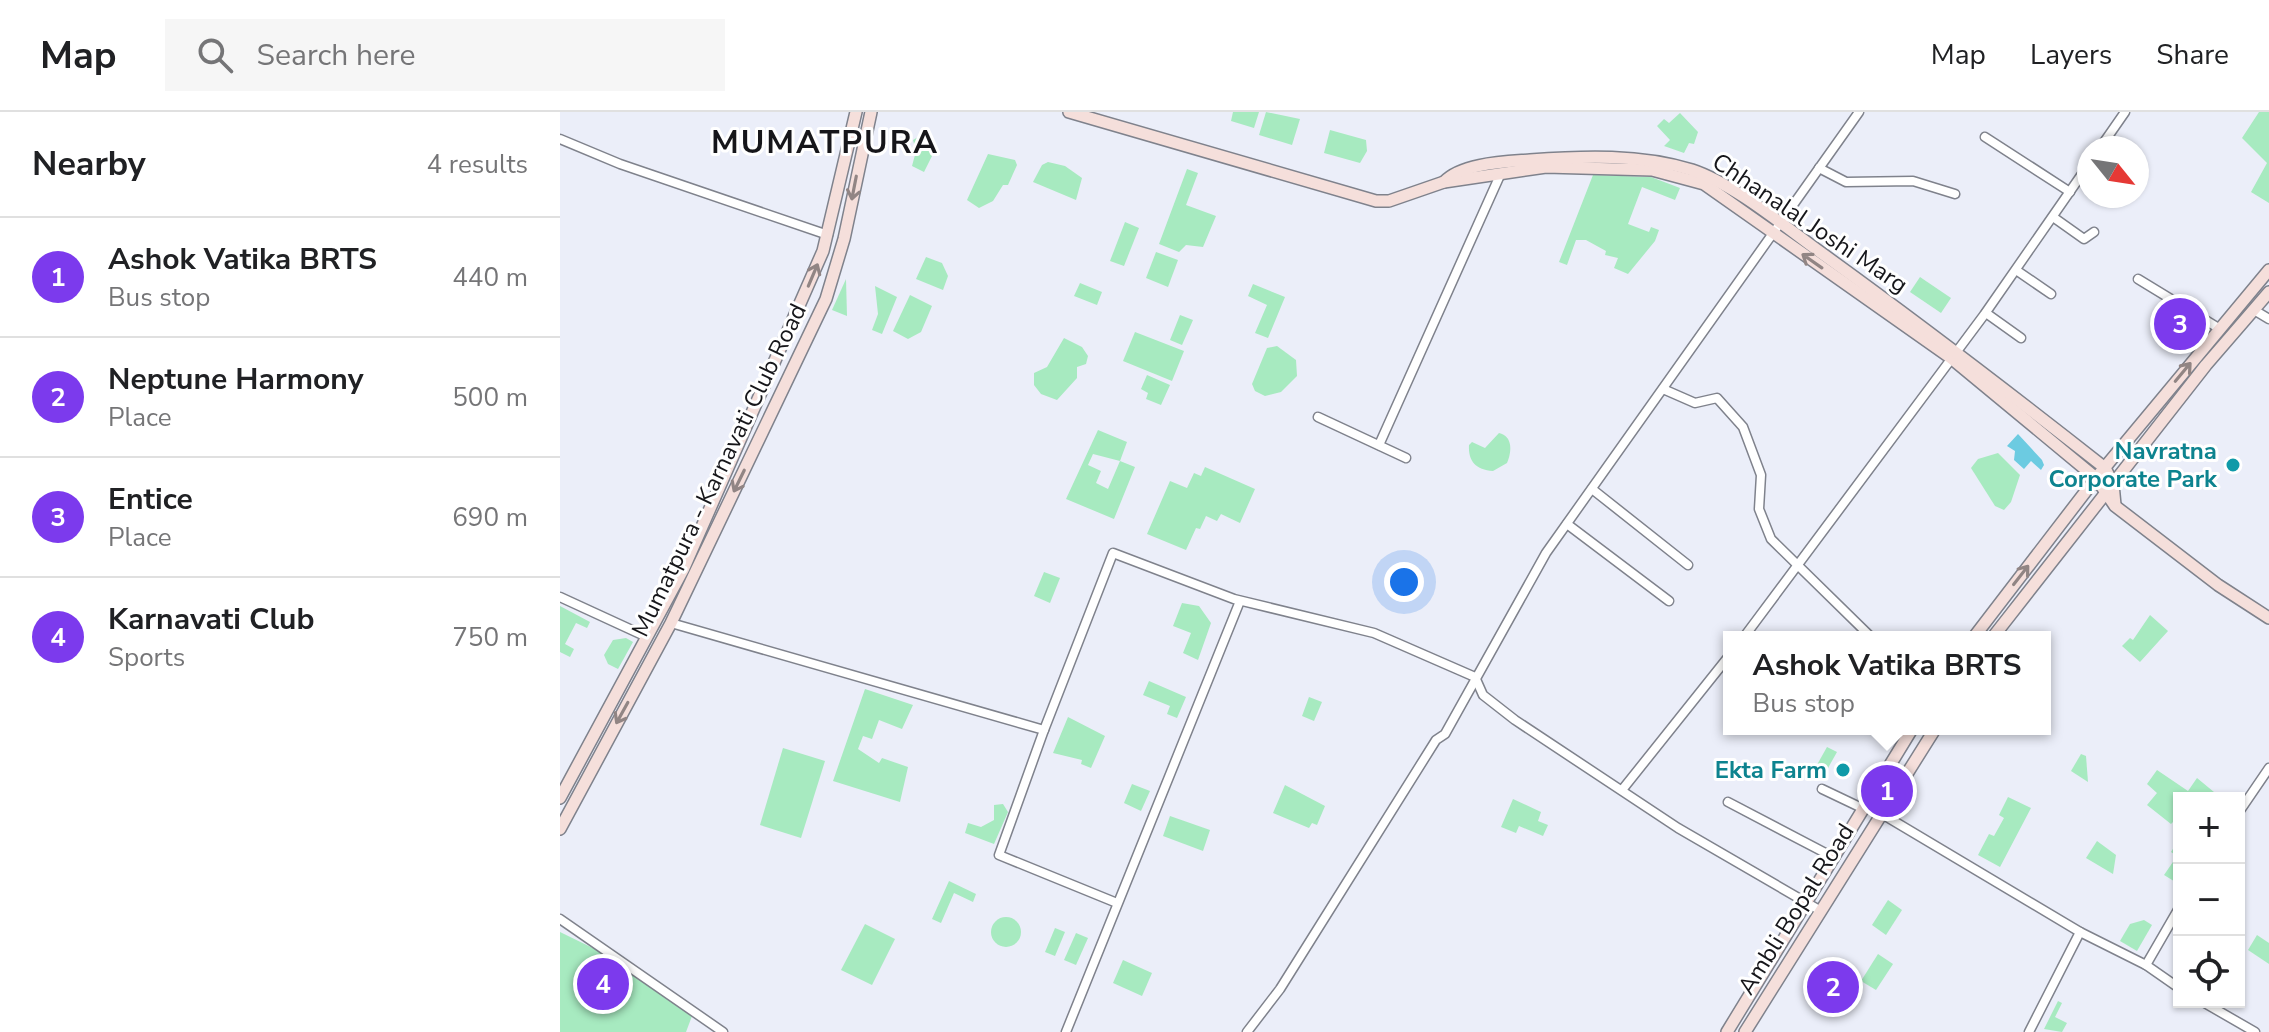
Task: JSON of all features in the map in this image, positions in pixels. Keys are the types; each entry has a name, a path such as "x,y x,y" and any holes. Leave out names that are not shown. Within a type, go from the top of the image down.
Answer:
{"street":[{"name":"Mumatpura - Karnavati Club Road","path":"560,798 689,556 828,235 856,112"},
{"name":"Mumatpura - Karnavati Club Road","path":"560,829 671,623 826,299 844,239 871,112"},
{"name":"Chhanalal Joshi Marg","path":"1069,112 1153,134 1370,200 1389,201 1444,182 1458,173 1505,162 1611,157 1690,174 1776,228 1954,354 2105,468"},
{"path":"1247,1032 1280,989 1436,740 1445,734 1546,553 1859,112"},
{"path":"2108,136 2125,112"},
{"path":"1985,137 2070,192"},
{"path":"560,139 620,164 828,235"},
{"name":"Chhanalal Joshi Marg","path":"1444,182 1453,184 1501,173 1597,166 1690,174"},
{"path":"1819,168 1846,182 1913,181 1955,194"},
{"path":"1379,445 1501,173"},
{"path":"1749,631 1799,568 1986,313 2077,182"},
{"path":"2053,217 2084,239 2094,232"},
{"path":"2016,270 2051,294"},
{"path":"1979,631 2096,478 2269,270"},
{"path":"2138,279 2220,329"},
{"path":"1998,631 2269,292"},
{"path":"2254,310 2269,319"},
{"path":"1986,313 2021,338"},
{"name":"Chhanalal Joshi Marg","path":"1954,354 2096,478"},
{"path":"1663,389 1695,403 1717,398 1743,427 1761,475 1759,509 1771,539 1865,631"},
{"path":"1318,417 1406,458"},
{"path":"2105,468 2113,484 2115,506"},
{"path":"2096,478 2115,506 2218,585 2269,618"},
{"path":"1592,489 1688,565"},
{"path":"1567,524 1669,601"},
{"path":"1117,903 999,855 1113,553 1240,601 1374,633 1475,677 1478,687 1495,706 1718,853 1821,911"},
{"path":"560,597 647,637"},
{"path":"1066,1032 1240,601"},
{"path":"671,623 1044,730"},
{"path":"1622,790 1723,664"},
{"name":"Ambli Bopal Road","path":"1727,1032 1808,904 1908,735"},
{"name":"Ambli Bopal Road","path":"1745,1032 1931,735"},
{"path":"2245,803 2269,768"},
{"path":"1822,789 1864,809"},
{"path":"1728,802 1835,858"},
{"path":"1882,814 2080,932 2146,965 2173,984"},
{"path":"2146,965 2173,918"},
{"path":"560,919 723,1032"},
{"path":"2029,1032 2080,932"},
{"path":"2213,1008 2255,1032"}],"green space":[{"path":"1233,112 1259,112 1254,128 1231,121"},
{"path":"1266,112 1300,119 1292,145 1259,135"},
{"path":"2259,112 2269,112 2269,203 2251,192 2267,163 2242,138"},
{"path":"1680,113 1698,132 1694,144 1689,143 1684,153 1664,146 1670,140 1657,126 1664,119 1669,123"},
{"path":"1330,130 1366,140 1367,151 1360,163 1324,153"},
{"path":"918,137 937,146 924,172 912,166 916,151 913,140"},
{"path":"988,154 1015,160 1017,165 1008,185 1003,185 993,201 979,208 967,200"},
{"path":"1048,162 1065,166 1082,178 1076,200 1033,182 1042,165"},
{"path":"1187,169 1198,173 1186,205 1216,216 1203,247 1186,245 1179,252 1159,244"},
{"path":"1593,175 1651,177 1680,188 1675,200 1642,187 1628,224 1649,232 1651,227 1659,230 1655,241 1628,274 1614,268 1618,258 1605,255 1606,251 1586,240 1576,240 1567,265 1559,262"},
{"path":"1125,222 1139,228 1124,266 1110,261"},
{"path":"1156,252 1178,260 1168,287 1146,278"},
{"path":"926,257 942,263 948,276 943,290 916,279"},
{"path":"1920,277 1951,298 1941,313 1910,292"},
{"path":"846,279 847,316 832,310"},
{"path":"1080,283 1102,292 1097,305 1074,296"},
{"path":"1253,284 1285,297 1268,338 1255,333 1267,305 1248,296"},
{"path":"875,286 897,297 882,334 872,330 878,314"},
{"path":"910,295 932,306 921,332 908,339 893,331"},
{"path":"1180,315 1193,320 1182,345 1170,340"},
{"path":"1135,332 1184,351 1172,381 1123,361"},
{"path":"1064,338 1082,347 1088,356 1086,364 1077,367 1077,378 1057,400 1041,394 1034,385 1034,373 1047,367"},
{"path":"1277,346 1296,360 1297,376 1281,392 1265,396 1255,391 1252,384 1267,348"},
{"path":"1147,375 1170,385 1161,405 1146,399 1148,393 1141,389"},
{"path":"1098,430 1127,442 1120,461 1135,467 1114,519 1066,499","holes":["1093,454 1120,461 1108,489 1096,483 1101,471 1088,465"]},
{"path":"1499,433 1507,437 1510,445 1507,463 1493,471 1478,467 1470,456 1469,445 1472,442 1485,448"},
{"path":"1998,453 2020,475 2011,502 2004,510 1995,506 1971,468 1978,459"},
{"path":"1205,467 1255,489 1240,523 1221,514 1217,521 1206,516 1200,529 1196,528 1186,550 1147,534 1170,481 1187,488 1194,473 1201,476"},
{"path":"1044,572 1060,578 1050,603 1034,596"},
{"path":"1182,603 1199,606 1211,623 1198,660 1183,653 1191,633 1173,626"},
{"path":"560,606 590,622 587,628 576,623 565,644 574,649 570,657 560,652"},
{"path":"2150,615 2168,631 2140,662 2122,646 2130,638 2133,640"},
{"path":"626,638 633,642 618,669 608,664 604,655 613,640"},
{"path":"1149,681 1186,697 1177,718 1167,714 1170,706 1143,695"},
{"path":"865,689 913,705 902,729 879,720 872,739 863,736 858,749 879,763 882,758 908,767 900,802 833,781"},
{"path":"1309,697 1322,702 1314,721 1302,716"},
{"path":"1068,717 1105,736 1091,768 1081,764 1082,760 1053,753"},
{"path":"1827,747 1837,752 1823,777 1813,772"},
{"path":"783,748 825,761 801,838 760,825"},
{"path":"2081,754 2086,756 2088,782 2071,771"},
{"path":"2157,770 2188,791 2197,778 2214,792 2173,792 2171,824 2147,805 2157,793 2147,784"},
{"path":"1132,784 1150,791 1141,811 1124,803"},
{"path":"1285,785 1325,806 1317,825 1312,823 1309,828 1273,813"},
{"path":"2008,797 2031,808 2000,867 1978,855 1989,834 1994,836 2004,818 1999,815"},
{"path":"1513,799 1541,812 1538,821 1548,825 1543,836 1519,826 1516,833 1501,827"},
{"path":"1003,804 1008,812 994,844 965,833 968,823 981,827 994,820 994,805"},
{"path":"1170,816 1210,830 1203,851 1163,836"},
{"path":"2097,841 2116,855 2113,874 2086,858"},
{"path":"2173,862 2173,881 2164,875"},
{"path":"949,881 976,894 973,902 954,893 941,923 932,919"},
{"path":"1888,900 1902,910 1886,935 1872,925"},
{"path":"1006,917 1012,918 1020,926 1020,938 1012,946 1006,947 1000,946 992,938 991,932 992,926 1000,918"},
{"path":"2144,920 2152,925 2137,951 2120,941 2130,924"},
{"path":"865,924 895,939 872,985 841,970"},
{"path":"1055,928 1065,932 1055,956 1045,952"},
{"path":"560,932 601,952 692,1016 686,1032 560,1032"},
{"path":"1076,933 1088,938 1076,965 1064,960"},
{"path":"2257,935 2269,943 2269,964 2248,950"},
{"path":"1878,954 1893,964 1876,990 1861,981"},
{"path":"1123,960 1152,973 1142,996 1113,983"},
{"path":"2058,1001 2062,1003 2055,1017 2067,1023 2062,1032 2044,1029"}],"water":[{"path":"2018,434 2042,460 2044,465 2041,470 2031,461 2024,469 2014,460 2015,451 2007,446"}],"place":[{"name":"Entice","path":"2180,324"},
{"name":"Navratna Corporate Park","path":"2233,465"},
{"name":"Ekta Farm","path":"1843,770"},
{"name":"Ashok Vatika BRTS","path":"1887,791"},
{"name":"Karnavati Club","path":"603,984"},
{"name":"Neptune Harmony","path":"1833,987"}],"district":[{"name":"MUMATPURA","path":"825,142"}]}
